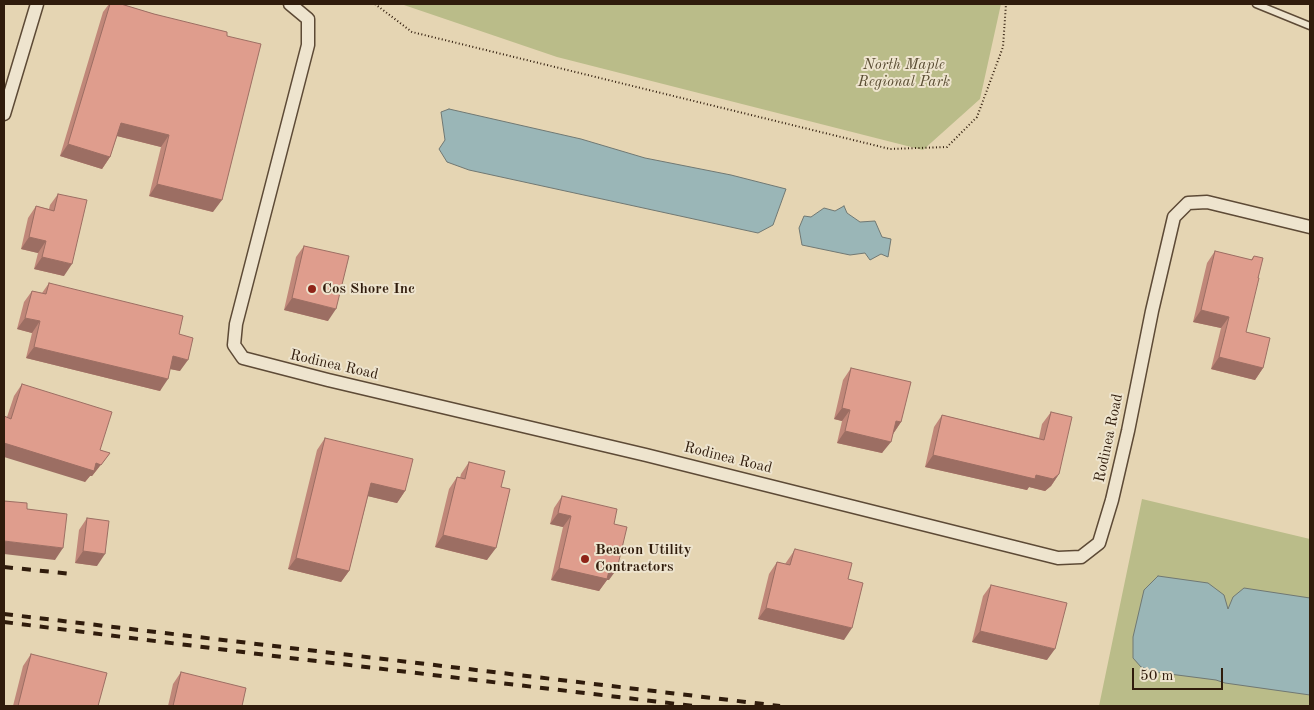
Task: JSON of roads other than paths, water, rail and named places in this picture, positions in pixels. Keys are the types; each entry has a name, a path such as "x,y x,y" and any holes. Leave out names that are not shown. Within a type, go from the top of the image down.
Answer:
{"street":[{"path":"4,114 37,4"},
{"name":"Rodinea Road","path":"290,4 308,18 308,45 236,324 234,346 243,358 646,455 1058,558 1081,557 1099,544 1112,500 1128,431 1152,311 1174,217 1188,203 1207,202 1310,227"}],"lane":[{"path":"1256,4 1310,26"}],"water":[{"path":"449,109 581,139 645,158 731,175 786,189 773,225 758,233 469,170 447,162 439,149 445,140 441,112"},
{"path":"844,206 847,213 860,222 875,221 882,237 891,239 888,257 881,254 870,260 865,253 850,255 802,245 799,228 804,216 811,217 824,208 835,211"},
{"path":"1158,576 1208,583 1224,595 1228,609 1233,597 1244,588 1310,598 1310,695 1154,672 1141,667 1133,658 1133,637 1144,590"}],"railway":[{"path":"4,567 72,574"},
{"path":"4,614 780,706"},
{"path":"4,622 694,706"}],"place":[{"name":"Cos Shore Inc","path":"312,289"},
{"name":"Beacon Utility Contractors","path":"585,559"}],"park label":[{"name":"North Maple Regional Park","path":"904,74"}]}
